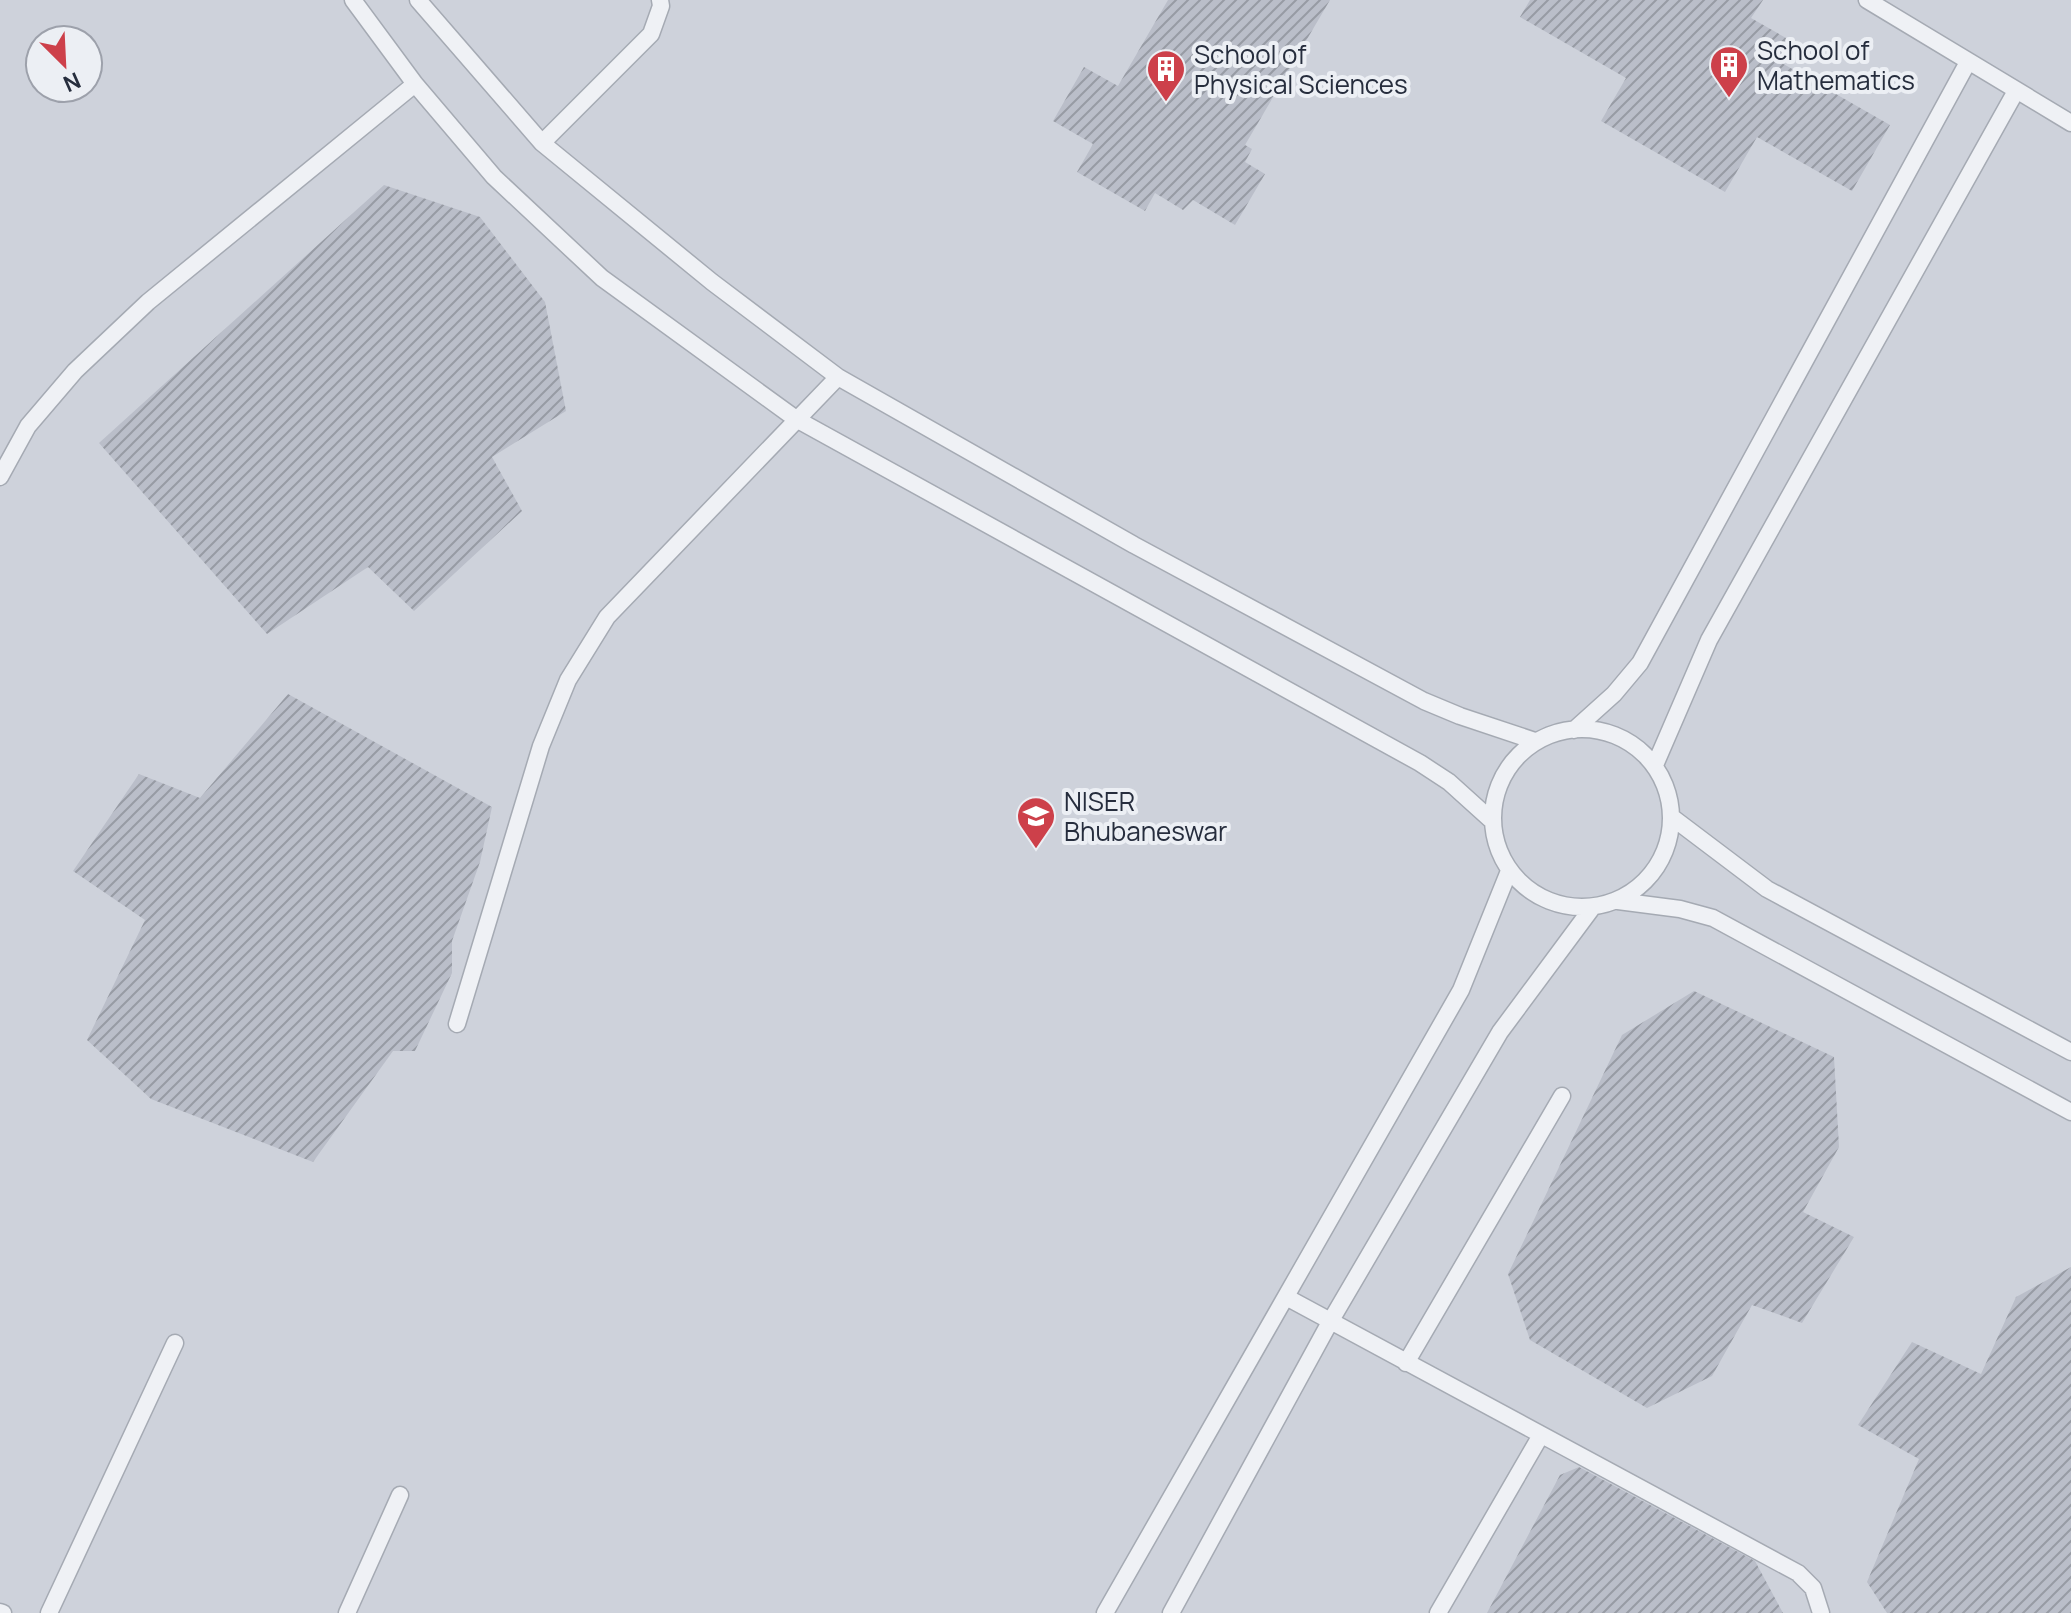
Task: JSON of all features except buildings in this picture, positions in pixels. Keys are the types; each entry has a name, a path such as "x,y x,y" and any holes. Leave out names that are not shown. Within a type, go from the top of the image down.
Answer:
{"lane":[{"path":"353,0 415,84 494,177 602,278 796,419 1420,763 1449,782 1490,819"},
{"path":"418,0 542,143 712,282 838,377 1134,545 1424,701 1535,741"},
{"path":"542,143 651,34 661,6 660,0"},
{"path":"1867,0 2071,123"},
{"path":"1574,730 1614,694 1640,663 1968,62"},
{"path":"0,477 28,426 75,371 127,321 415,84"},
{"path":"1655,765 1709,640 2016,91"},
{"path":"457,1024 541,746 568,680 607,617 838,377"},
{"path":"1603,730 1636,746 1655,765 1669,792 1673,818 1667,844 1655,871 1641,886 1618,901 1592,908 1568,907 1548,901 1527,888 1509,871 1490,819 1494,788 1511,764 1535,741 1558,732 1603,730"},
{"path":"1673,818 1767,889 2071,1052"},
{"path":"1105,1613 1461,990 1509,871"},
{"path":"1618,901 1680,909 1713,918 2071,1112"},
{"path":"1171,1613 1330,1322 1500,1032 1592,908"},
{"path":"1406,1363 1562,1096"},
{"path":"1286,1297 1798,1573 1813,1588 1821,1613"},
{"path":"49,1613 175,1343"},
{"path":"1438,1613 1541,1435"},
{"path":"347,1613 400,1495"}],"shaded area":[{"name":"NISER Bhubaneswar","path":"0,0 2071,0 2071,1613 0,1613"}],"place":[{"name":"School of Mathematics","path":"1729,99"},
{"name":"School of Physical Sciences","path":"1166,103"},
{"name":"NISER Bhubaneswar","path":"1036,850"}]}
